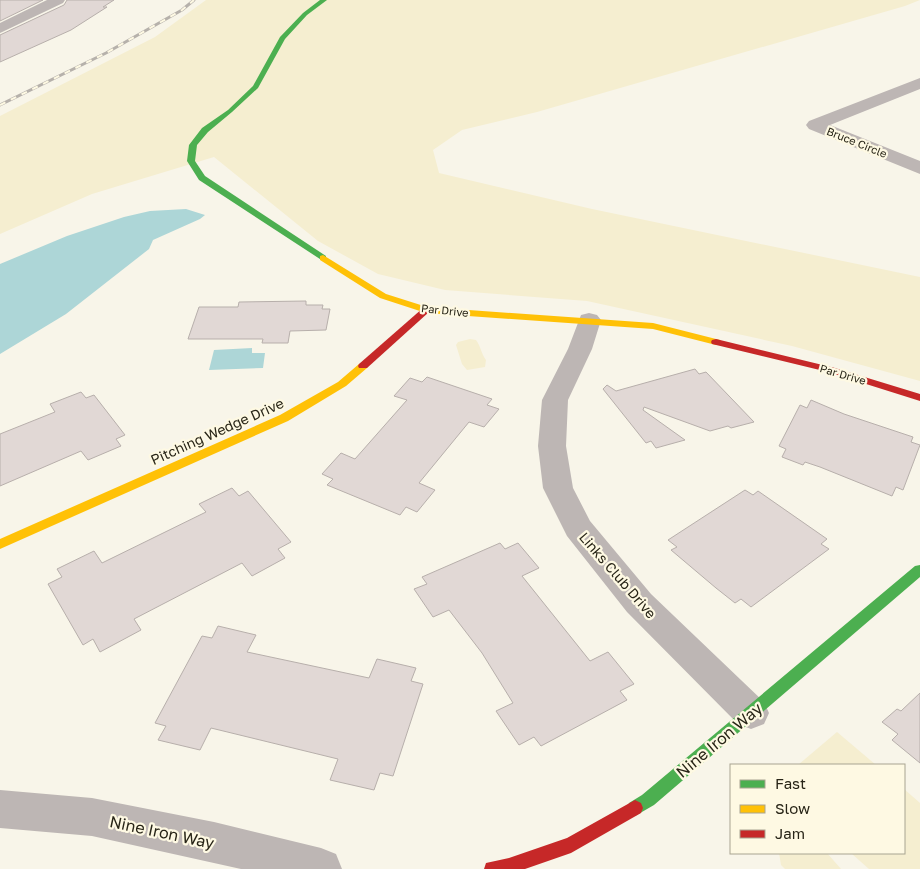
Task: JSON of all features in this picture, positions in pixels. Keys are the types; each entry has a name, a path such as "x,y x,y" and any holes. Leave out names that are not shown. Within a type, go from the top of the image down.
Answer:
{"street":[{"path":"0,29 58,0"},
{"name":"Par Drive","path":"324,0 305,14 282,38 256,87 230,111 205,130 193,145 191,161 202,178 290,237 383,296 426,310 653,326 831,370 920,398"},
{"name":"Bruce Circle","path":"920,83 815,125 920,168"},
{"name":"Pitching Wedge Drive","path":"0,544 284,418 342,384 426,310"},
{"name":"Links Club Drive","path":"589,320 580,349 555,400 552,446 558,488 578,528 639,602 751,713"},
{"name":"Nine Iron Way","path":"492,869 509,866 571,845 648,800 920,570"},
{"name":"Nine Iron Way","path":"0,809 92,818 214,842 321,869"}],"shaded area":[{"path":"206,0 920,0 905,6 537,112 462,130 433,150 439,173 592,209 920,277 920,381 792,346 587,301 445,290 378,274 318,241 214,157 92,194 0,234 0,116 155,37"},
{"path":"470,339 476,340 478,343 486,360 485,367 467,370 462,364 456,345 458,342"},
{"path":"837,732 875,764 799,764"},
{"path":"905,790 920,803 920,869 869,869 852,854 905,854"},
{"path":"779,854 828,854 841,869 785,869 781,865"}],"water":[{"path":"186,209 205,215 153,240 149,249 66,314 0,354 0,264 67,236 124,217 150,211"},
{"path":"252,348 252,353 265,353 263,368 209,370 214,350"}],"building":[{"path":"0,0 43,0 0,21"},
{"path":"67,0 114,0 103,7 107,7 71,30 0,62 0,35 64,5"},
{"path":"306,301 306,305 323,305 322,309 330,309 326,330 290,331 288,343 262,343 263,339 188,339 199,307 238,307 239,302"},
{"path":"695,369 699,374 706,372 754,422 710,431 644,407 643,410 685,440 656,448 651,441 646,443 603,389 607,385 616,391"},
{"path":"427,377 492,399 487,405 499,409 484,427 469,422 419,483 435,490 417,512 406,507 400,515 327,485 333,479 322,474 341,453 355,459 407,400 394,396 410,378 422,382"},
{"path":"81,392 86,398 94,395 125,435 116,439 121,446 88,460 81,451 0,486 0,434 55,412 50,404"},
{"path":"811,400 844,414 913,437 911,442 920,445 903,490 896,487 892,496 820,467 805,462 803,465 782,457 786,449 779,446 800,405 807,408"},
{"path":"232,488 239,496 248,491 291,542 278,549 285,558 252,576 242,563 134,619 141,630 100,652 93,639 83,645 48,584 62,577 57,569 94,551 102,563 206,512 199,504"},
{"path":"745,490 753,495 758,491 827,539 821,544 829,549 751,607 741,599 735,603 716,588 671,550 677,547 668,540"},
{"path":"500,543 505,549 518,543 539,568 522,576 590,661 608,652 634,684 620,691 627,700 541,746 534,737 519,745 496,711 513,703 482,653 449,610 433,617 414,589 427,584 422,577"},
{"path":"218,626 256,635 247,652 369,678 377,659 416,668 411,681 423,684 393,776 380,773 374,790 330,780 338,759 211,728 200,750 158,740 166,726 155,723 202,636 212,638"},
{"path":"920,693 920,763 892,740 898,734 882,722 897,709 901,711"}],"railway":[{"path":"0,105 106,53 182,10 194,0"}],"traffic: fast":[{"path":"323,258 202,178 191,161 193,145 205,130 230,111 256,87 282,38 305,14 324,0"},
{"path":"635,808 648,800 920,570"}],"traffic: slow":[{"path":"323,258 383,296 426,310 653,326 716,342"},
{"path":"0,544 284,418 342,384 363,366"}],"traffic: jam":[{"path":"363,366 426,310"},
{"path":"716,342 831,370 920,398"},
{"path":"492,869 509,866 571,845 635,808"}]}
